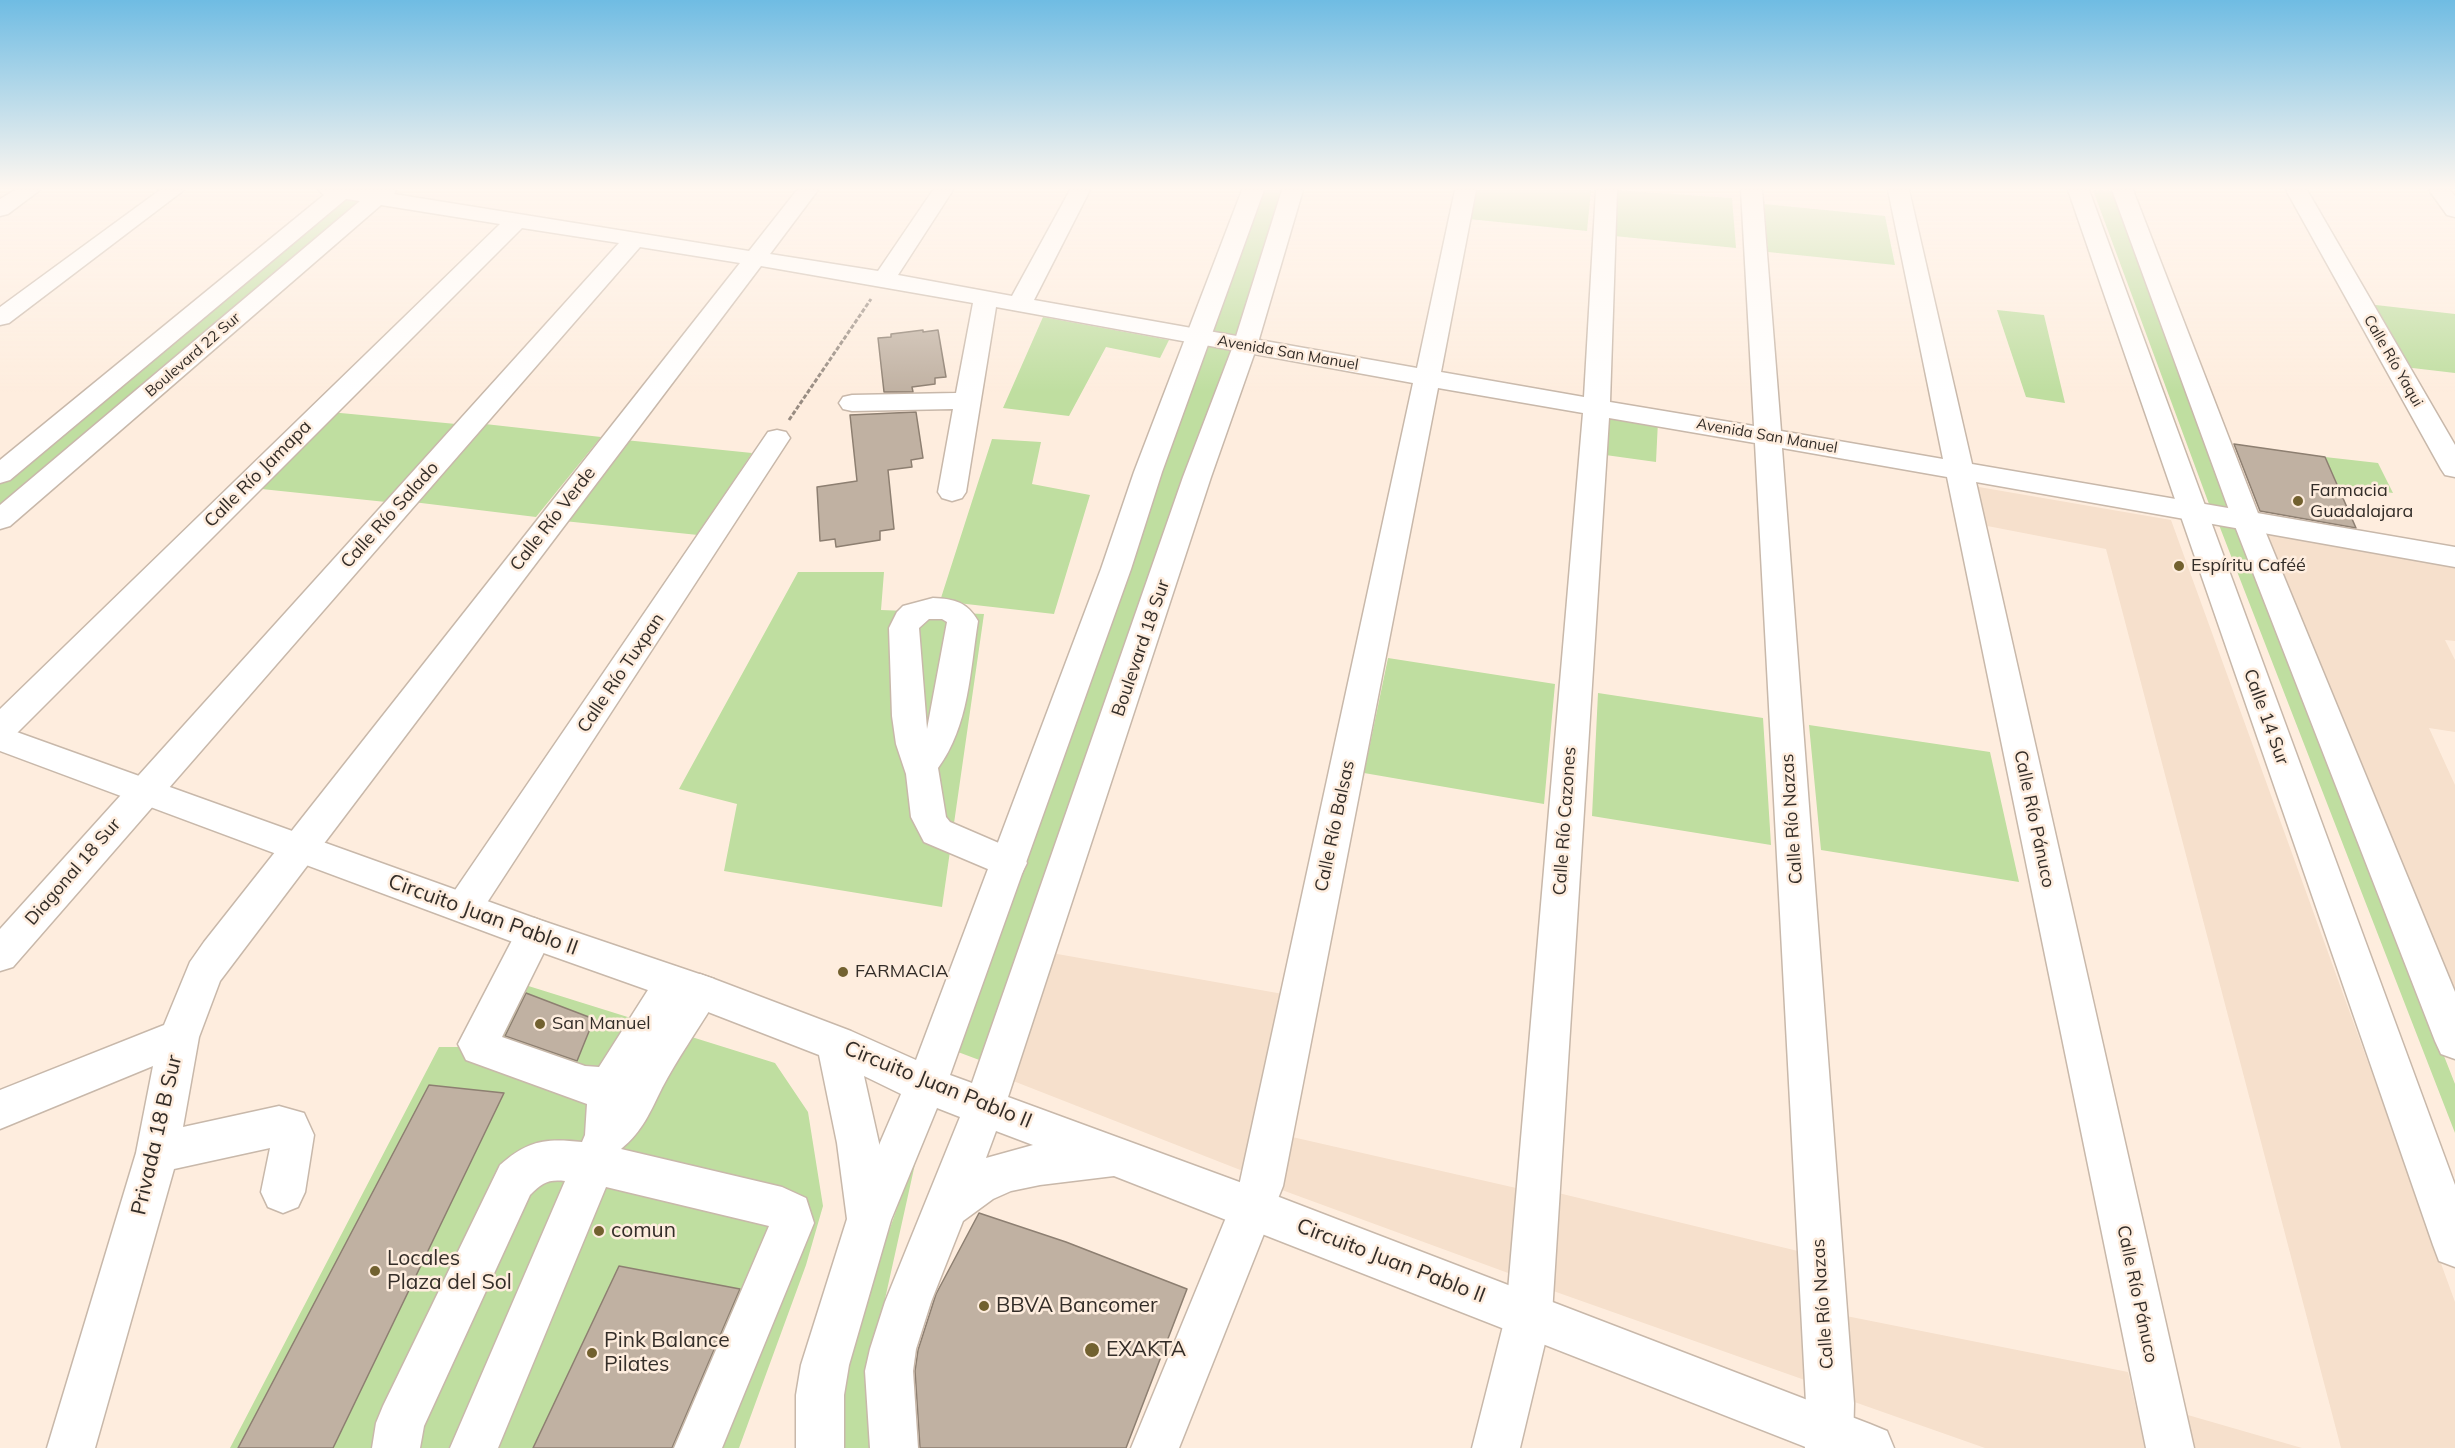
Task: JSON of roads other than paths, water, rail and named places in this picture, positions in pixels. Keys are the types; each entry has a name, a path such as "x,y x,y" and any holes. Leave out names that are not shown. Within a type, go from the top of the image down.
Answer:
{"street":[{"path":"0,318 82,258"},
{"name":"Boulevard 22 Sur","path":"0,474 258,258"},
{"name":"Boulevard 22 Sur","path":"0,520 307,258"},
{"name":"Calle Río Jamapa","path":"0,729 479,258"},
{"name":"Calle Río Salado","path":"145,790 618,258"},
{"name":"Avenida San Manuel","path":"746,258 884,279 1199,338 2455,557"},
{"path":"884,279 898,258"},
{"path":"1020,304 1044,258"},
{"path":"815,1440 820,1395 830,1343 869,1220 926,1085 1009,863 1116,569 1148,472 1228,258"},
{"name":"Boulevard 18 Sur","path":"894,1448 889,1371 893,1349 908,1302 948,1206 985,1105 1197,477 1245,346 1272,258"},
{"name":"Calle Río Balsas","path":"1155,1448 1262,1186 1452,258"},
{"name":"Calle Río Cazones","path":"1496,1448 1529,1314 1597,406 1604,258"},
{"name":"Calle Río Nazas","path":"1756,258 1766,437 1843,1443"},
{"name":"Calle Río Pánuco","path":"1913,258 2170,1448"},
{"name":"Calle 14 Sur","path":"2102,258 2455,1245"},
{"path":"2148,258 2247,521 2455,1041"},
{"name":"Calle Río Yaqui","path":"2335,258 2455,469"},
{"name":"Calle Río Verde","path":"299,849 754,259"},
{"path":"952,492 986,298"},
{"path":"852,403 968,401"},
{"path":"1172,407 1221,412"},
{"name":"Calle Río Tuxpan","path":"464,907 777,438"},
{"path":"1148,472 1197,477"},
{"path":"1116,569 1165,576"},
{"name":"Circuito Juan Pablo II","path":"0,738 299,849 676,983 837,1044 926,1085 1117,1155 1529,1314 1843,1443"},
{"path":"921,766 927,813 930,824 937,832 1009,863"},
{"name":"Diagonal 18 Sur","path":"0,955 145,790"},
{"name":"Privada 18 B Sur","path":"71,1448 157,1153 179,1036 204,974 299,849"},
{"path":"474,1448 599,1149 638,1098 613,1084 480,1047 478,1044 534,934"},
{"path":"613,1084 676,983"},
{"path":"613,1084 676,983"},
{"path":"0,1110 179,1036"},
{"path":"837,1044 858,1143 869,1220"},
{"path":"157,1153 279,1126 289,1127 293,1135 283,1192"},
{"path":"396,1448 400,1423 515,1180 530,1166 599,1149 791,1213 792,1223 698,1448"},
{"path":"948,1206 972,1188 1001,1173 1117,1155"}],"place":[{"name":"Farmacia Guadalajara","path":"2298,501"},
{"name":"Espíritu Caféé","path":"2179,566"},
{"name":"FARMACIA","path":"843,972"},
{"name":"San Manuel","path":"540,1024"},
{"name":"comun","path":"599,1231"},
{"name":"Locales Plaza del Sol","path":"375,1271"},
{"name":"BBVA Bancomer","path":"984,1306"},
{"name":"EXAKTA","path":"1092,1350"},
{"name":"Pink Balance Pilates","path":"592,1353"}]}
